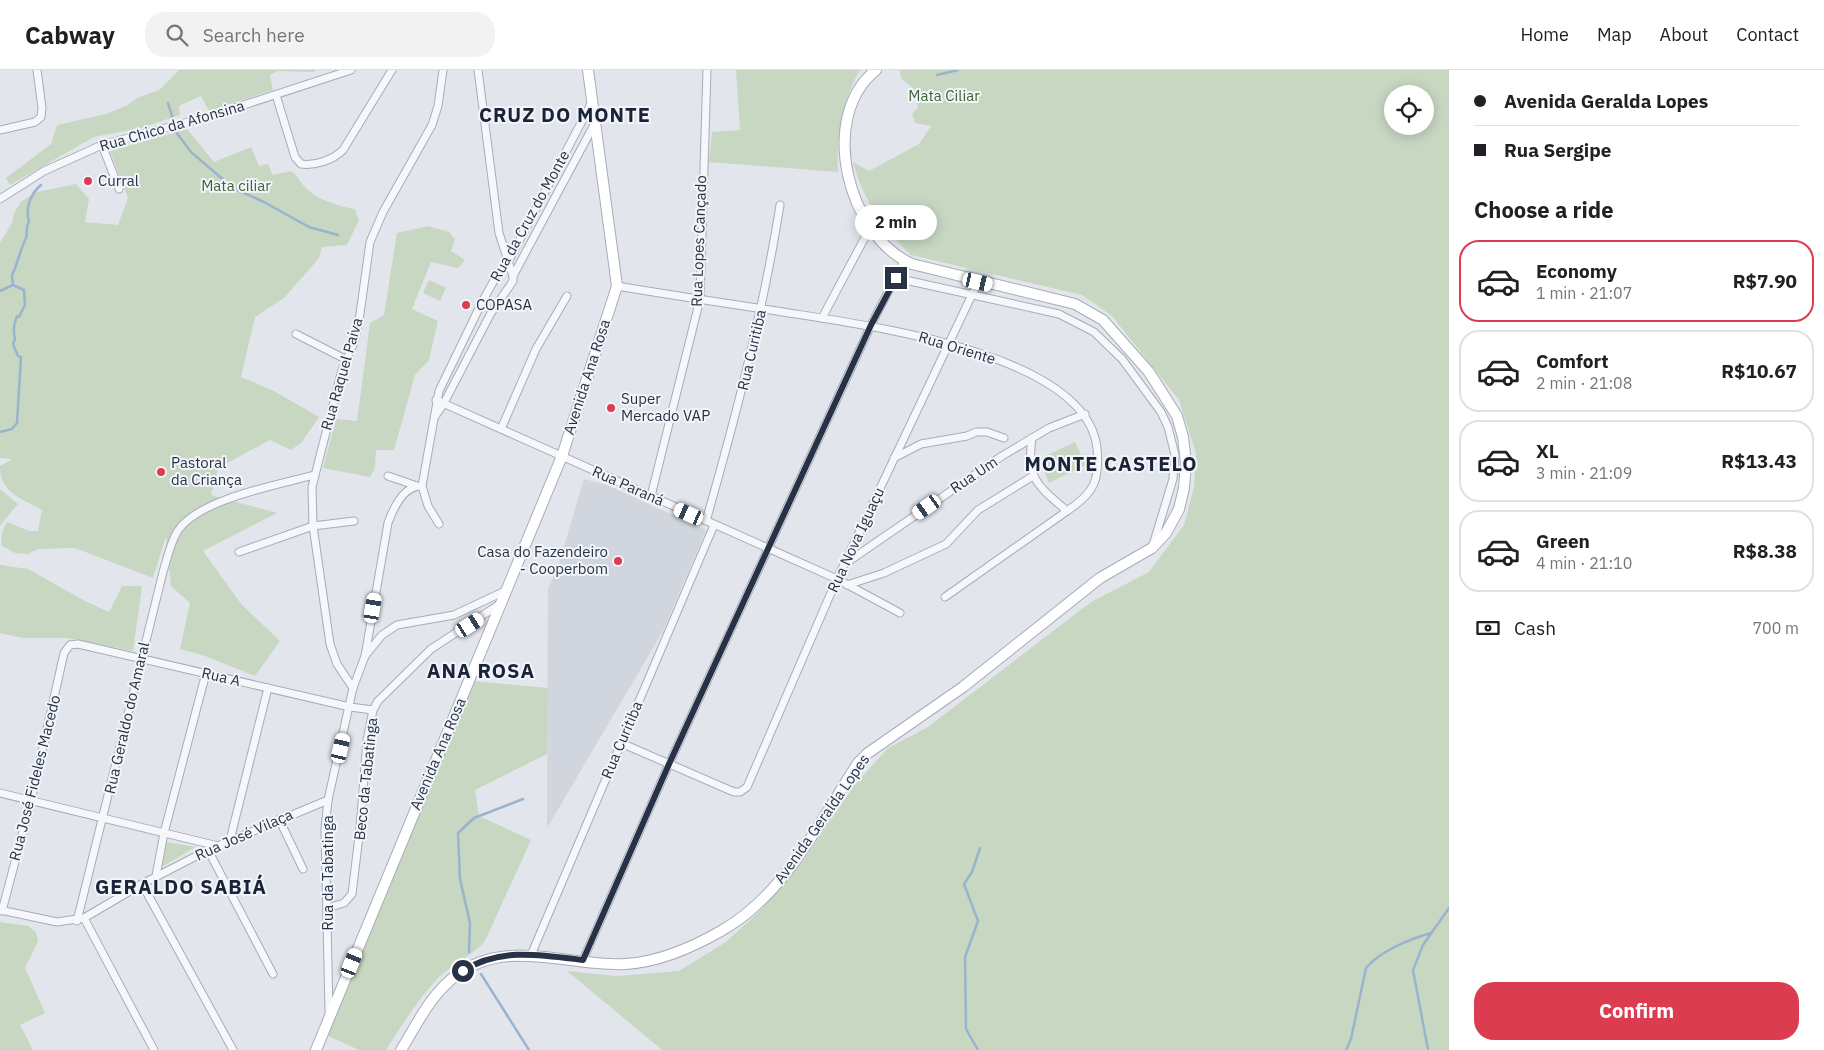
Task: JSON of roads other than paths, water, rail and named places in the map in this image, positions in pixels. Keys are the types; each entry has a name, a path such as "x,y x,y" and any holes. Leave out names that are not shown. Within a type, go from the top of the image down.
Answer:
{"main road":[{"path":"588,70 617,286"},
{"name":"Avenida Geralda Lopes","path":"402,1050 427,1007 454,977 472,964 509,955 531,955 627,964 657,958 696,944 739,919 784,876 858,763 872,749 963,686 1100,578 1152,548 1166,533 1179,509 1184,488 1186,463 1183,437 1177,416 1166,398 1120,337 1092,313 1075,304 978,282 904,261 870,228 858,205 846,170 843,143 850,105 858,89 876,70"},
{"name":"Avenida Ana Rosa","path":"316,1050 562,456 617,286"}],"street":[{"path":"0,130 35,122 41,117 42,108 37,70"},
{"name":"Rua Chico da Afonsina","path":"0,199 44,171 102,145 276,95 348,70"},
{"path":"276,95 295,157 301,164 315,164 333,158 343,150 392,70"},
{"name":"Rua Raquel Paiva","path":"353,688 337,664 330,644 313,526 311,498 314,475 345,359 353,345 359,320 370,242 383,212 432,125 438,106 443,70"},
{"path":"478,70 496,210 513,276"},
{"name":"Rua Lopes Cançado","path":"651,496 700,299 707,70"},
{"name":"Rua da Cruz do Monte","path":"419,486 436,414 436,400 443,379 483,300 500,270 508,262 593,100"},
{"name":"Rua da Cruz do Monte","path":"436,414 444,403 490,313 513,281 513,276 596,123"},
{"path":"102,145 119,189"},
{"name":"Rua Curitiba","path":"706,521 735,418 762,309 780,205"},
{"path":"822,318 870,228"},
{"path":"583,960 669,764 871,325 904,261"},
{"path":"896,278 1059,314 1094,332 1122,359 1149,394 1168,427 1175,454 1173,479 1152,548"},
{"name":"Rua Nova Iguaçu","path":"669,764 734,792 744,790 844,564 978,282"},
{"name":"Rua Oriente","path":"617,286 871,325 948,343 1026,372 1066,396 1084,414 1096,441 1096,478 1088,495 945,596"},
{"path":"501,429 536,349 567,296"},
{"path":"296,334 345,359"},
{"name":"Rua Paraná","path":"436,400 837,580 900,613"},
{"name":"Rua Um","path":"844,564 982,468 1058,423 1084,414"},
{"path":"894,459 921,444 967,436 976,432 987,432 1004,438"},
{"path":"1032,438 1030,468 1033,476 1045,493 1067,511"},
{"name":"Rua Geraldo do Amaral","path":"80,919 141,658 171,547 178,531 187,520 212,506 243,495 314,475"},
{"path":"388,476 419,486 439,524"},
{"path":"847,585 884,573 946,544 978,510 1033,476"},
{"path":"365,656 392,511 402,497 419,486"},
{"path":"239,552 313,526 354,521"},
{"name":"Rua Curitiba","path":"531,955 714,525"},
{"name":"Rua da Tabatinga","path":"329,1016 325,842 328,800 353,688 365,656 382,635 397,625 454,616 506,591"},
{"name":"Beco da Tabatinga","path":"327,908 344,903 352,894 360,828 367,740 373,710 384,694 431,649 500,604"},
{"name":"Rua A","path":"70,646 78,644 350,707 373,710"},
{"name":"Rua José Fideles Macedo","path":"1,911 31,801 64,653 70,646"},
{"path":"156,876 164,834 206,673"},
{"path":"230,840 268,688"},
{"path":"621,743 669,764"},
{"path":"0,794 218,846"},
{"name":"Rua José Vilaça","path":"80,919 156,876 208,850 328,800"},
{"path":"279,819 303,869"},
{"path":"208,850 273,974"},
{"path":"142,884 233,1050"},
{"path":"1,911 36,920 57,922 80,919 154,1050"}],"waterway":[{"path":"937,75 958,70"},
{"path":"168,103 173,119"},
{"path":"176,132 191,152 233,188 264,202 309,227 338,235"},
{"path":"0,432 12,429 17,423 21,357 18,356 13,344 16,319 25,305 24,290 13,285 12,275 27,236 29,202 41,185"},
{"path":"0,291 13,285"},
{"path":"469,952 470,923 460,879 458,833 474,818 523,799"},
{"path":"978,1050 966,1029 965,957 978,921 964,884 972,872 980,848"},
{"path":"1428,1050 1413,970 1423,945 1449,908"},
{"path":"1346,1050 1351,1039 1366,968 1387,951 1405,942 1431,933"},
{"path":"481,974 529,1050"}],"place":[{"name":"Curral","path":"88,181"},
{"name":"COPASA","path":"466,305"},
{"name":"Super Mercado VAP","path":"611,408"},
{"name":"Pastoral da Criança","path":"161,472"},
{"name":"Casa do Fazendeiro - Cooperbom","path":"618,561"}],"district":[{"name":"CRUZ DO MONTE","path":"565,115"},
{"name":"MONTE CASTELO","path":"1111,464"},
{"name":"ANA ROSA","path":"481,671"},
{"name":"GERALDO SABIÁ","path":"181,887"}],"park label":[{"name":"Mata Ciliar","path":"944,96"},
{"name":"Mata ciliar","path":"236,186"}]}
